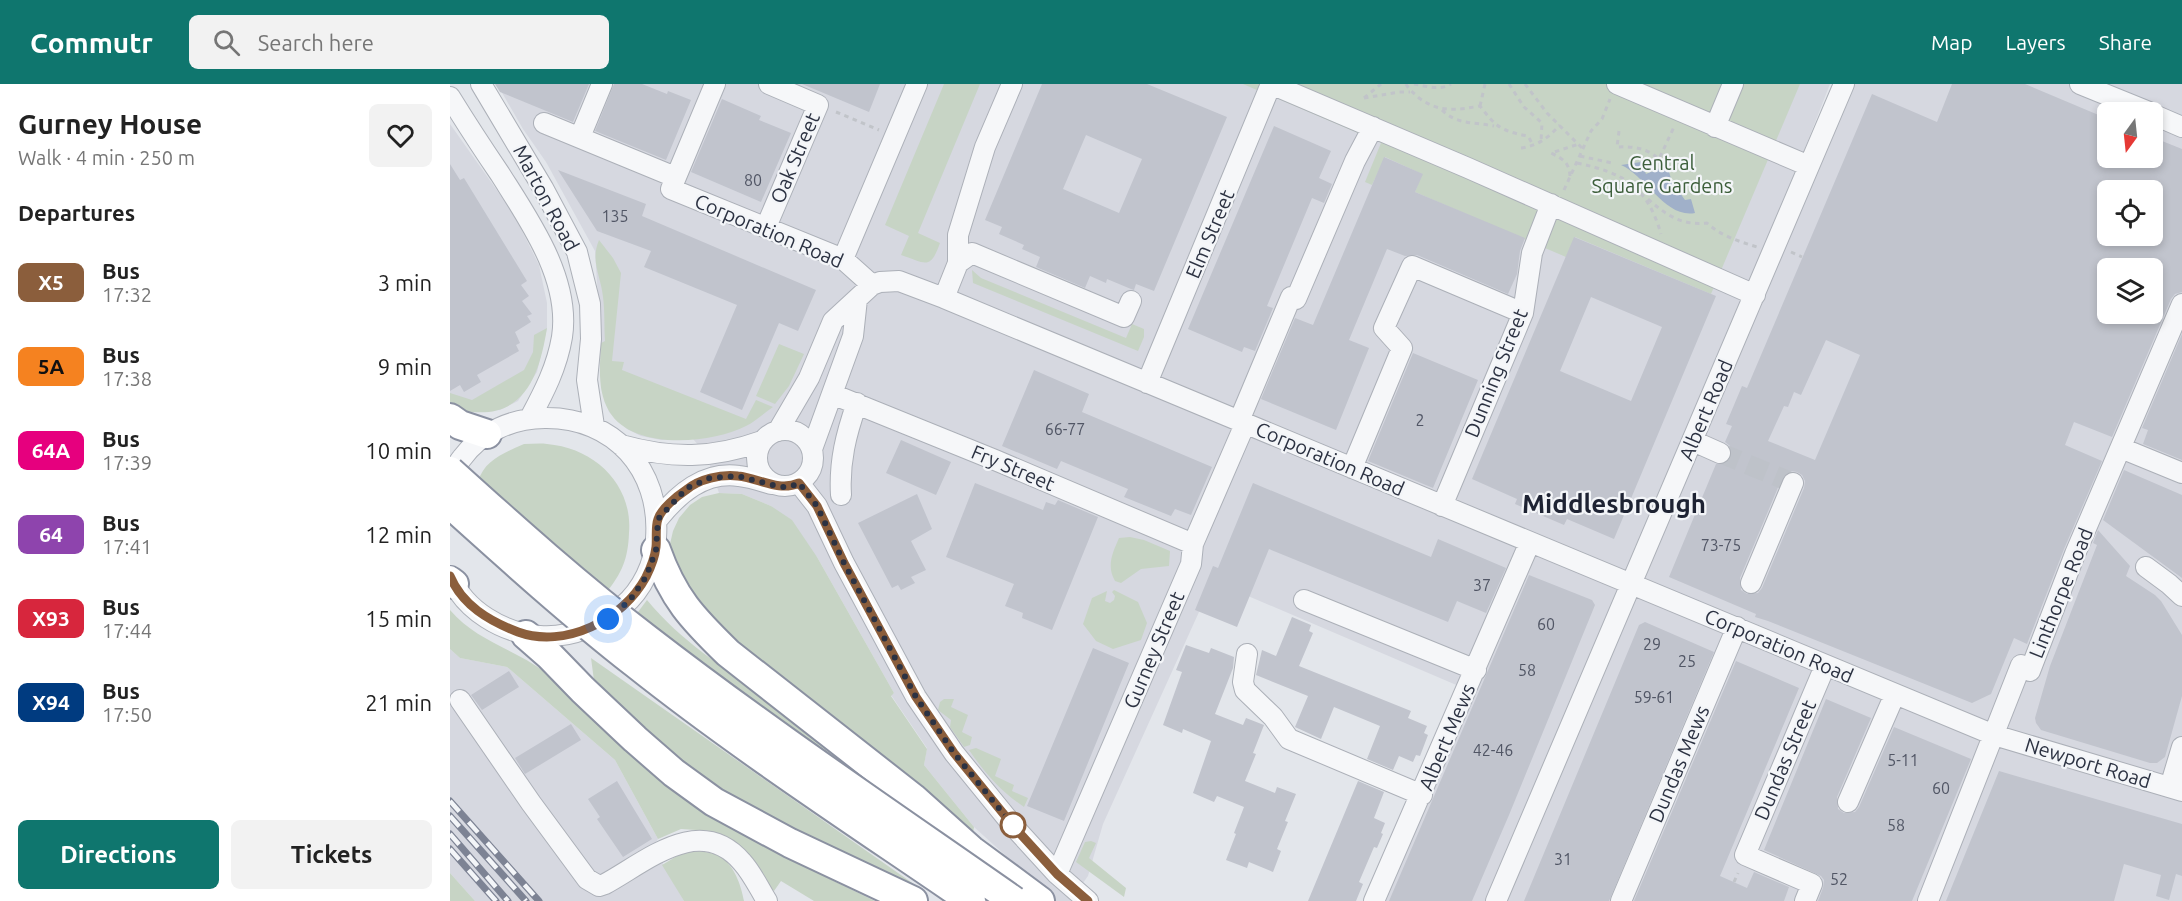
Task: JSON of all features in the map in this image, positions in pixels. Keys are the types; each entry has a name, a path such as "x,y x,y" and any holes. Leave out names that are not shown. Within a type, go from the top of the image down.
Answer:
{"highway":[{"path":"450,418 460,425 487,434"},
{"path":"450,471 540,552 646,639 783,740 1014,901"},
{"path":"450,504 528,575 637,665 779,769 971,901"},
{"path":"656,550 665,575 678,600 721,647 913,798 971,850 1040,901"},
{"path":"526,635 635,739 674,773 714,802 790,843 908,898"}],"street":[{"path":"580,137 602,84"},
{"path":"673,183 715,84"},
{"path":"843,259 917,84"},
{"path":"944,298 958,263 958,235 985,147 1012,84"},
{"path":"1271,84 1312,92 1351,118 1755,295"},
{"name":"Elm Street","path":"1147,383 1271,84"},
{"path":"1715,127 1733,84"},
{"name":"Albert Road","path":"1496,901 1844,84"},
{"path":"2080,84 2124,102"},
{"name":"Oak Street","path":"766,227 818,105 772,85"},
{"path":"1614,90 1681,112 1809,166"},
{"path":"456,115 486,91"},
{"name":"Marton Road","path":"486,91 543,188 577,252 590,304 591,339 587,380 594,426"},
{"name":"Marton Road","path":"450,98 456,115 544,245 558,286 562,312 562,336 552,377 530,418"},
{"path":"2163,118 2182,127"},
{"name":"Corporation Road","path":"544,123 580,137 766,227 843,259 872,285 880,282 899,282 944,298 1994,735"},
{"name":"Gurney Street","path":"1057,874 1191,564 1193,544 1292,297 1296,299 1355,161 1373,128"},
{"name":"Dunning Street","path":"1442,506 1494,362 1523,313 1532,253 1551,204"},
{"path":"958,263 972,253 1124,317 1131,301"},
{"path":"1352,468 1402,348 1384,328 1391,323 1412,266 1523,313"},
{"path":"771,484 758,469 756,459 758,450 809,378 833,321 872,285"},
{"path":"812,449 853,336 857,299"},
{"name":"Linthorpe Road","path":"1928,901 2021,666 2030,671 2075,554 2182,304"},
{"name":"Fry Street","path":"832,394 1193,544"},
{"path":"841,495 839,471 844,445 857,403"},
{"path":"450,477 462,457 487,434 508,424 530,418 562,417 594,426 621,445 640,466 652,491 658,519 656,550 646,577 630,600 608,619 582,631 554,637 526,635 497,624 473,608 451,580"},
{"path":"621,445 652,453 706,456 745,447 786,430 802,435 812,449 814,459 812,468 807,477 799,483 790,487 781,487 737,476 710,478 687,488 658,519"},
{"path":"1693,441 1720,453"},
{"path":"2121,448 2182,473"},
{"path":"799,483 817,506 844,563 916,697 954,753 1057,874 1088,901"},
{"path":"1750,583 1792,483"},
{"name":"Albert Mews","path":"1374,901 1530,542"},
{"path":"2146,567 2182,596"},
{"path":"1304,600 1476,670"},
{"name":"Dundas Mews","path":"1621,901 1737,627"},
{"path":"1247,654 1243,682 1245,690 1273,717 1289,739 1422,795"},
{"name":"Dundas Street","path":"1805,901 1812,884 1745,855 1825,666"},
{"path":"1848,802 1895,694"},
{"path":"460,700 531,803 593,884 599,886 605,884 680,842 697,840 719,843 741,861 767,901"},
{"name":"Newport Road","path":"1994,735 2176,789"},
{"path":"2176,789 2182,747"}],"path":[{"path":"1351,118 1364,98 1381,84"},
{"path":"1406,84 1427,104 1442,110 1453,111 1480,106"},
{"path":"1414,84 1437,88 1451,84"},
{"path":"1480,106 1485,84"},
{"path":"1509,84 1524,107 1542,123 1541,142"},
{"path":"1525,84 1546,113 1583,149"},
{"path":"1551,204 1563,192 1591,131 1602,119 1614,90"},
{"path":"1364,98 1412,92"},
{"path":"818,105 895,137"},
{"path":"1480,106 1496,126"},
{"path":"1442,110 1449,117 1460,121 1496,126 1528,136 1533,145"},
{"path":"1619,131 1617,147 1629,146 1650,152 1659,159 1681,112"},
{"path":"1521,148 1541,142 1560,125"},
{"path":"1570,178 1569,167 1565,160 1551,153 1579,144"},
{"path":"1580,156 1612,163"},
{"path":"1577,163 1594,166 1620,176 1661,211 1678,221 1695,224 1707,223 1734,240 1773,252"},
{"path":"1647,198 1667,257"}],"shaded area":[{"path":"497,84 1830,84 1742,322 1844,84 2182,84 2182,901 1376,901 1461,687 1213,581 1103,824 1088,876 1070,901 1056,901 974,827 924,765 927,748 891,695 894,693 817,557 771,506 742,494 719,493 706,454 693,439 661,440 641,436 627,429 609,412 601,388 601,343 595,251 546,162 523,129"},
{"path":"450,124 513,213 539,265 547,303 547,328 537,372 518,401 500,410 471,412 450,405"},
{"path":"450,649 460,658 507,667 615,760 658,839 653,846 684,901 475,901 450,873"}],"green space":[{"path":"944,84 980,84 918,233 940,243 933,258 922,262 901,255 909,236 885,225"},
{"name":"Central Square Gardens","path":"1243,84 1800,84 1711,294 1575,237 1566,257 1415,192 1422,174 1385,157 1372,185 1365,182 1381,143"},
{"path":"599,240 621,273 612,361 624,362 622,370 746,419 756,400 773,407 750,424 731,432 693,440 653,438 635,433 620,424 605,403 601,386 601,343 605,341 603,297 596,262"},
{"path":"972,270 981,278 1126,338 1132,324 1144,329 1144,337 1138,351 973,283"},
{"path":"547,328 535,375 528,388 518,399 506,407 491,412 472,412 450,405 450,393 472,400 524,370 533,352 534,335"},
{"path":"779,344 804,354 789,386 775,404 756,396"},
{"path":"524,444 547,444 581,453 608,472 625,499 629,516 626,558 606,593 478,482 490,463 502,454"},
{"path":"719,493 742,494 771,506 792,520 817,557 894,693 891,696 927,749 924,765 974,827 973,833 966,832 704,618 670,558 670,544 679,518 690,505 702,497"},
{"path":"1130,537 1170,551 1169,566 1141,569 1121,583 1115,581 1111,570 1113,554 1119,538"},
{"path":"1114,590 1138,602 1147,623 1141,640 1113,649 1096,641 1083,624 1092,598 1107,591 1105,601 1110,603 1114,600 1115,596 1112,592"},
{"path":"647,600 693,645 778,707 843,759 840,765 635,616"},
{"path":"450,610 483,637 545,672 656,772 707,810 789,859 875,901 814,901 781,881 774,891 727,839 711,831 681,829 658,839 615,760 507,667 460,658 450,649"},
{"path":"591,658 918,887 919,891 702,786 595,688"},
{"path":"944,699 954,699 951,707 968,715 962,732 972,737 970,745 964,747 950,727 951,720 938,710 940,702"},
{"path":"976,748 1001,759 995,776 1014,785 1012,791 1028,798 1024,807 987,774 969,750"},
{"path":"1085,842 1096,843 1089,858 1126,888 1124,897 1076,862"},
{"path":"700,851 717,855 729,864 739,882 744,901 684,901 662,865 682,853"},
{"path":"450,873 475,901 450,901"}],"water":[{"path":"1641,162 1646,174 1667,165 1672,182 1685,200 1691,199 1695,213 1684,213 1665,203 1630,170 1621,165"}],"building":[{"path":"495,84 589,84 573,122 500,92"},
{"path":"614,84 642,84 691,100 666,160 595,131"},
{"path":"802,84 880,84 869,112"},
{"path":"1042,84 1147,84 1227,117 1154,291 1136,284 1134,290 1107,279 1106,283 1090,276 1085,288 1036,267 1040,257 1022,249 1024,245 999,234 1002,227 985,220","holes":["1086,135 1142,159 1119,213 1063,189"]},
{"path":"1952,84 2025,84 2097,114 2097,168 2163,168 2163,141 2182,149 2182,292 2175,294 2171,299 2163,318 2163,258 2097,258 2097,324 2160,324 2112,437 2074,422 2065,445 2102,461 2027,644 2014,638 1991,694 1972,703 1755,617 1756,614 1669,577 1716,464 1727,463 1731,457 1730,446 1725,442 1732,426 1726,424 1742,386 1747,388 1872,94 1937,122","holes":["1826,340 1860,355 1815,460 1768,441 1784,406 1788,407 1794,392 1801,395","1791,471 1802,475 1805,481 1804,488 1762,588 1758,593 1747,594 1741,590 1740,578 1782,478"]},
{"path":"722,99 761,116 759,120 791,133 761,202 691,172"},
{"path":"1274,126 1331,151 1319,178 1332,184 1324,203 1312,198 1267,306 1273,308 1255,351 1244,347 1242,352 1188,329"},
{"path":"1384,157 1423,174 1415,192 1525,238 1520,251 1517,274 1508,294 1417,255 1405,256 1387,249 1349,340 1369,348 1336,430 1261,399 1295,318 1313,325"},
{"path":"450,164 460,180 464,178 527,281 521,285 529,296 522,301 532,314 527,316 531,322 515,332 520,343 516,345 519,351 477,375 481,382 464,392 460,385 450,391"},
{"path":"558,170 646,204 642,216 816,290 798,331 779,323 742,410 700,392 737,305 644,267 651,251 597,231"},
{"path":"1574,237 1716,296 1614,539 1567,519 1564,525 1515,504 1517,499 1472,479","holes":["1591,297 1662,327 1631,401 1560,371"]},
{"path":"2182,334 2182,460 2143,444 2148,430 2142,428"},
{"path":"1413,353 1478,380 1433,488 1368,461"},
{"path":"1034,370 1089,394 1082,412 1212,467 1191,515 1175,509 1171,516 1124,497 1128,489 1061,461 1057,469 1002,446"},
{"path":"901,440 951,462 936,495 886,473"},
{"path":"2124,470 2182,495 2182,578 2103,520"},
{"path":"975,483 1043,510 1046,502 1055,505 1058,500 1098,517 1052,630 1022,618 1023,613 1005,606 1014,584 946,557"},
{"path":"1253,483 1431,557 1438,539 1506,568 1486,613 1457,601 1448,622 1269,549 1237,627 1195,610 1213,566 1218,568"},
{"path":"917,494 932,529 911,541 926,570 911,577 915,583 901,590 898,585 892,588 858,523"},
{"path":"2098,530 2130,566 2126,576 2161,601 2182,635 2182,696 2165,757 2157,763 2150,763 2041,730 2036,723 2035,718 2050,666 2097,545 2093,543"},
{"path":"1529,575 1592,600 1595,605 1509,815 1472,901 1389,901"},
{"path":"1292,617 1311,625 1309,631 1313,633 1299,666 1411,711 1408,718 1427,726 1424,733 1428,735 1420,756 1416,755 1413,762 1399,756 1393,770 1367,759 1380,726 1334,707 1321,739 1295,727 1308,696 1256,675 1262,650 1276,656"},
{"path":"1645,622 1714,652 1609,901 1524,901 1639,625"},
{"path":"1186,645 1209,653 1211,648 1234,657 1233,668 1215,714 1243,725 1246,718 1264,725 1245,781 1275,793 1277,787 1296,794 1285,821 1288,822 1277,849 1281,851 1273,872 1249,862 1247,868 1226,860 1244,807 1217,796 1214,802 1193,793 1211,741 1183,729 1182,733 1163,725 1182,672 1176,670"},
{"path":"1093,648 1129,663 1064,821 1027,806"},
{"path":"1736,661 1799,688 1720,876 1747,888 1754,872 1789,887 1784,901 1634,901"},
{"path":"509,671 519,687 482,710 471,695"},
{"path":"1826,699 1871,718 1837,797 1838,809 1844,813 1855,812 1859,807 1894,727 1971,759 1912,901 1818,901 1824,880 1821,876 1764,850"},
{"path":"571,724 581,740 525,774 515,758"},
{"path":"1999,771 2182,824 2182,876 2176,874 2169,900 2156,896 2161,875 2124,864 2114,901 1946,901"},
{"path":"617,781 652,839 623,857 597,819 600,817 588,799"},
{"path":"1358,781 1384,792 1374,818 1385,823 1377,848 1374,847 1359,882 1363,884 1356,901 1308,901"}],"tunnel":[{"path":"1720,453 1793,483"}],"railway":[{"path":"450,801 539,901"},
{"path":"450,816 526,901"},
{"path":"450,834 508,901"},
{"path":"450,849 496,901"}],"bus line":[{"name":"X5","path":"450,576 473,608 497,624 526,635 554,637 582,631 608,619 630,600 646,577 656,550 658,519 687,488 710,478 737,476 781,487 790,487 799,483 817,506 844,563 916,697 954,753 1015,828 1057,874 1088,901"}],"district":[{"name":"Middlesbrough","path":"1614,504"}],"route":[{"path":"608,619 630,600 646,577 656,550 658,519 687,488 710,478 737,476 781,487 790,487 799,483 817,506 844,563 916,697 954,753 1015,828 1013,825"}]}
